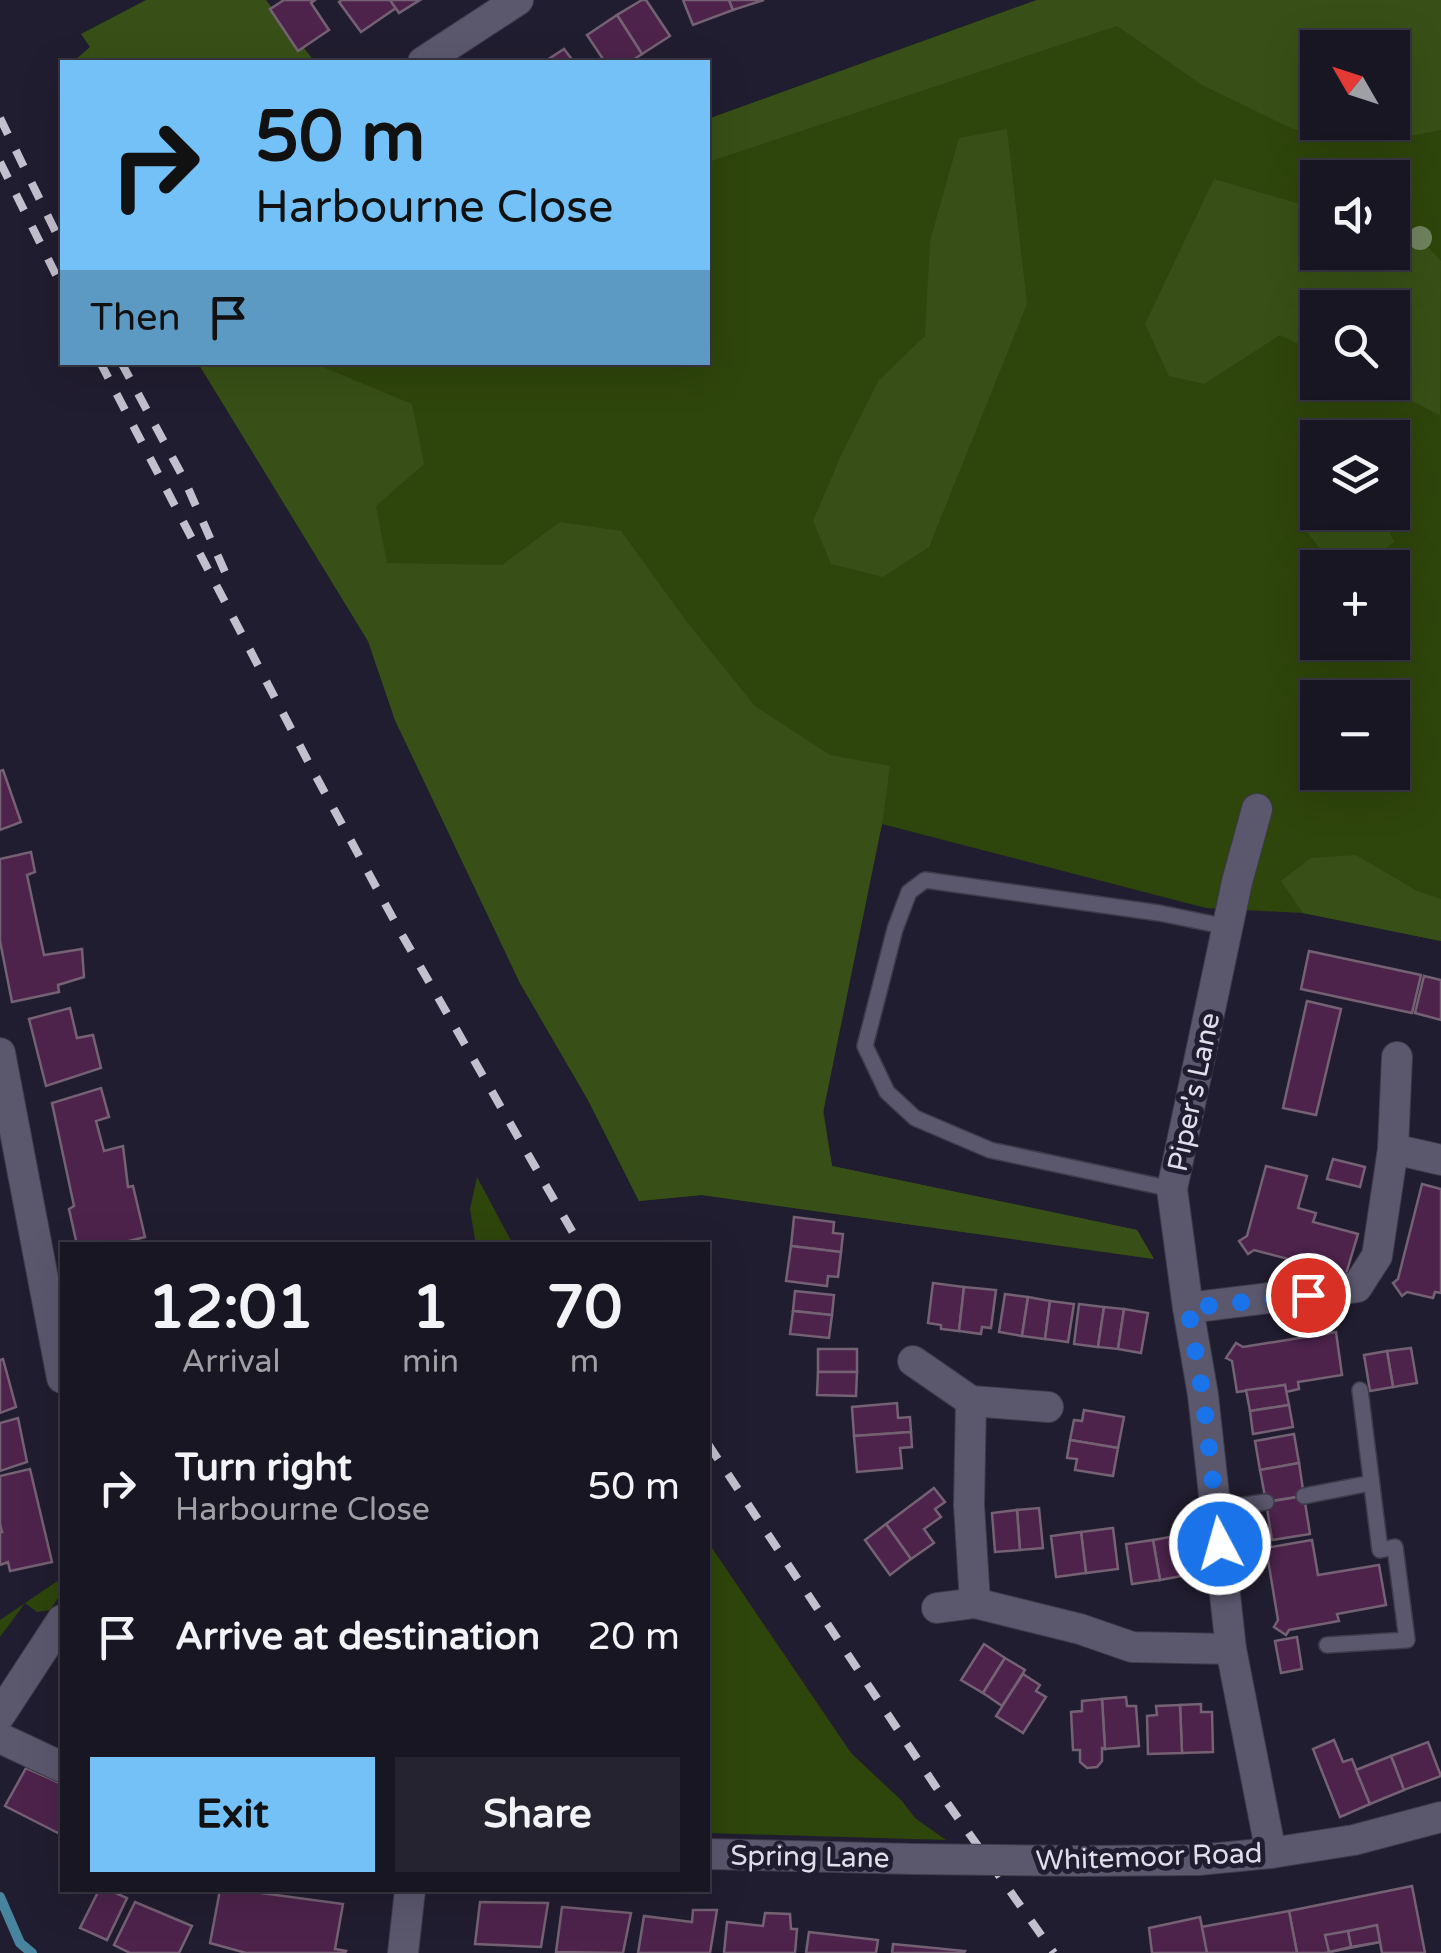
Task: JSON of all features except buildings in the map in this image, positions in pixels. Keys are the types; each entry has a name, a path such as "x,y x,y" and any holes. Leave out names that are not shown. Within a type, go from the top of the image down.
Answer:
{"street":[{"path":"427,60 518,0"},
{"name":"Piper's Lane","path":"1257,809 1172,1189 1203,1395 1232,1649 1271,1852"},
{"path":"0,1053 60,1368"},
{"path":"1188,1308 1356,1287 1377,1256 1393,1149 1397,1058"},
{"path":"1393,1149 1441,1160"},
{"path":"913,1362 971,1401 1048,1407"},
{"path":"971,1401 969,1505 975,1603"},
{"path":"937,1608 975,1603 1080,1629 1132,1647 1232,1649"},
{"path":"0,1715 60,1623"},
{"path":"0,1738 60,1766"},
{"name":"Whitemoor Road","path":"913,1859 1198,1860 1354,1840 1441,1817"},
{"name":"Spring Lane","path":"710,1854 913,1859"},
{"path":"403,1953 410,1892"}],"lane":[{"path":"1172,1189 990,1150 915,1118 887,1092 865,1046 908,892 925,880 1159,913 1228,927"},
{"path":"1327,1645 1407,1640 1395,1548 1380,1550 1360,1390"},
{"path":"1304,1496 1371,1483"},
{"path":"1216,1509 1266,1502"}],"green space":[{"path":"146,0 266,0 313,60 75,60 90,47 81,34"},
{"path":"1037,0 1441,0 1441,941 1303,913 1206,908 882,824 820,1088 832,1166 1137,1230 1154,1259 702,1195 639,1201 588,1100 520,983 395,720 368,641 199,365 710,365 710,118"},
{"path":"1037,0 1441,0 1441,130 1410,136 1410,30 1300,30 1300,130 1202,85 1117,26 710,161 710,118"},
{"path":"1007,129 1027,304 929,547 883,577 831,564 813,521 879,380 925,336 930,241 959,138"},
{"path":"1214,179 1300,204 1300,270 1410,270 1410,235 1420,238 1441,261 1440,415 1410,400 1410,290 1300,290 1300,345 1280,335 1204,384 1169,376 1145,324"},
{"path":"199,365 318,365 412,404 424,464 376,506 387,563 502,565 560,522 621,531 755,706 830,755 890,766 882,824 823,1113 832,1166 1137,1230 1154,1259 702,1195 639,1201 588,1100 520,983 395,720 368,641"},
{"path":"1306,530 1389,530 1394,542 1383,550 1321,550"},
{"path":"1356,855 1417,891 1441,899 1441,941 1303,913 1281,881 1311,858"},
{"path":"477,1177 512,1242 476,1242 470,1209"},
{"path":"710,1545 851,1753 915,1818 946,1840 710,1833"},
{"path":"60,1579 60,1595 50,1610 37,1612 25,1603"},
{"path":"25,1603 0,1637 0,1620"}],"waterway":[{"path":"0,1897 20,1943 32,1953"}],"railway":[{"path":"0,118 60,241"},
{"path":"0,162 60,283"},
{"path":"102,365 401,933 578,1242"},
{"path":"123,365 184,479 229,581"},
{"path":"710,1447 936,1787 1054,1953"}],"route":[{"path":"1220,1544 1203,1395 1188,1308 1308,1295"}]}
